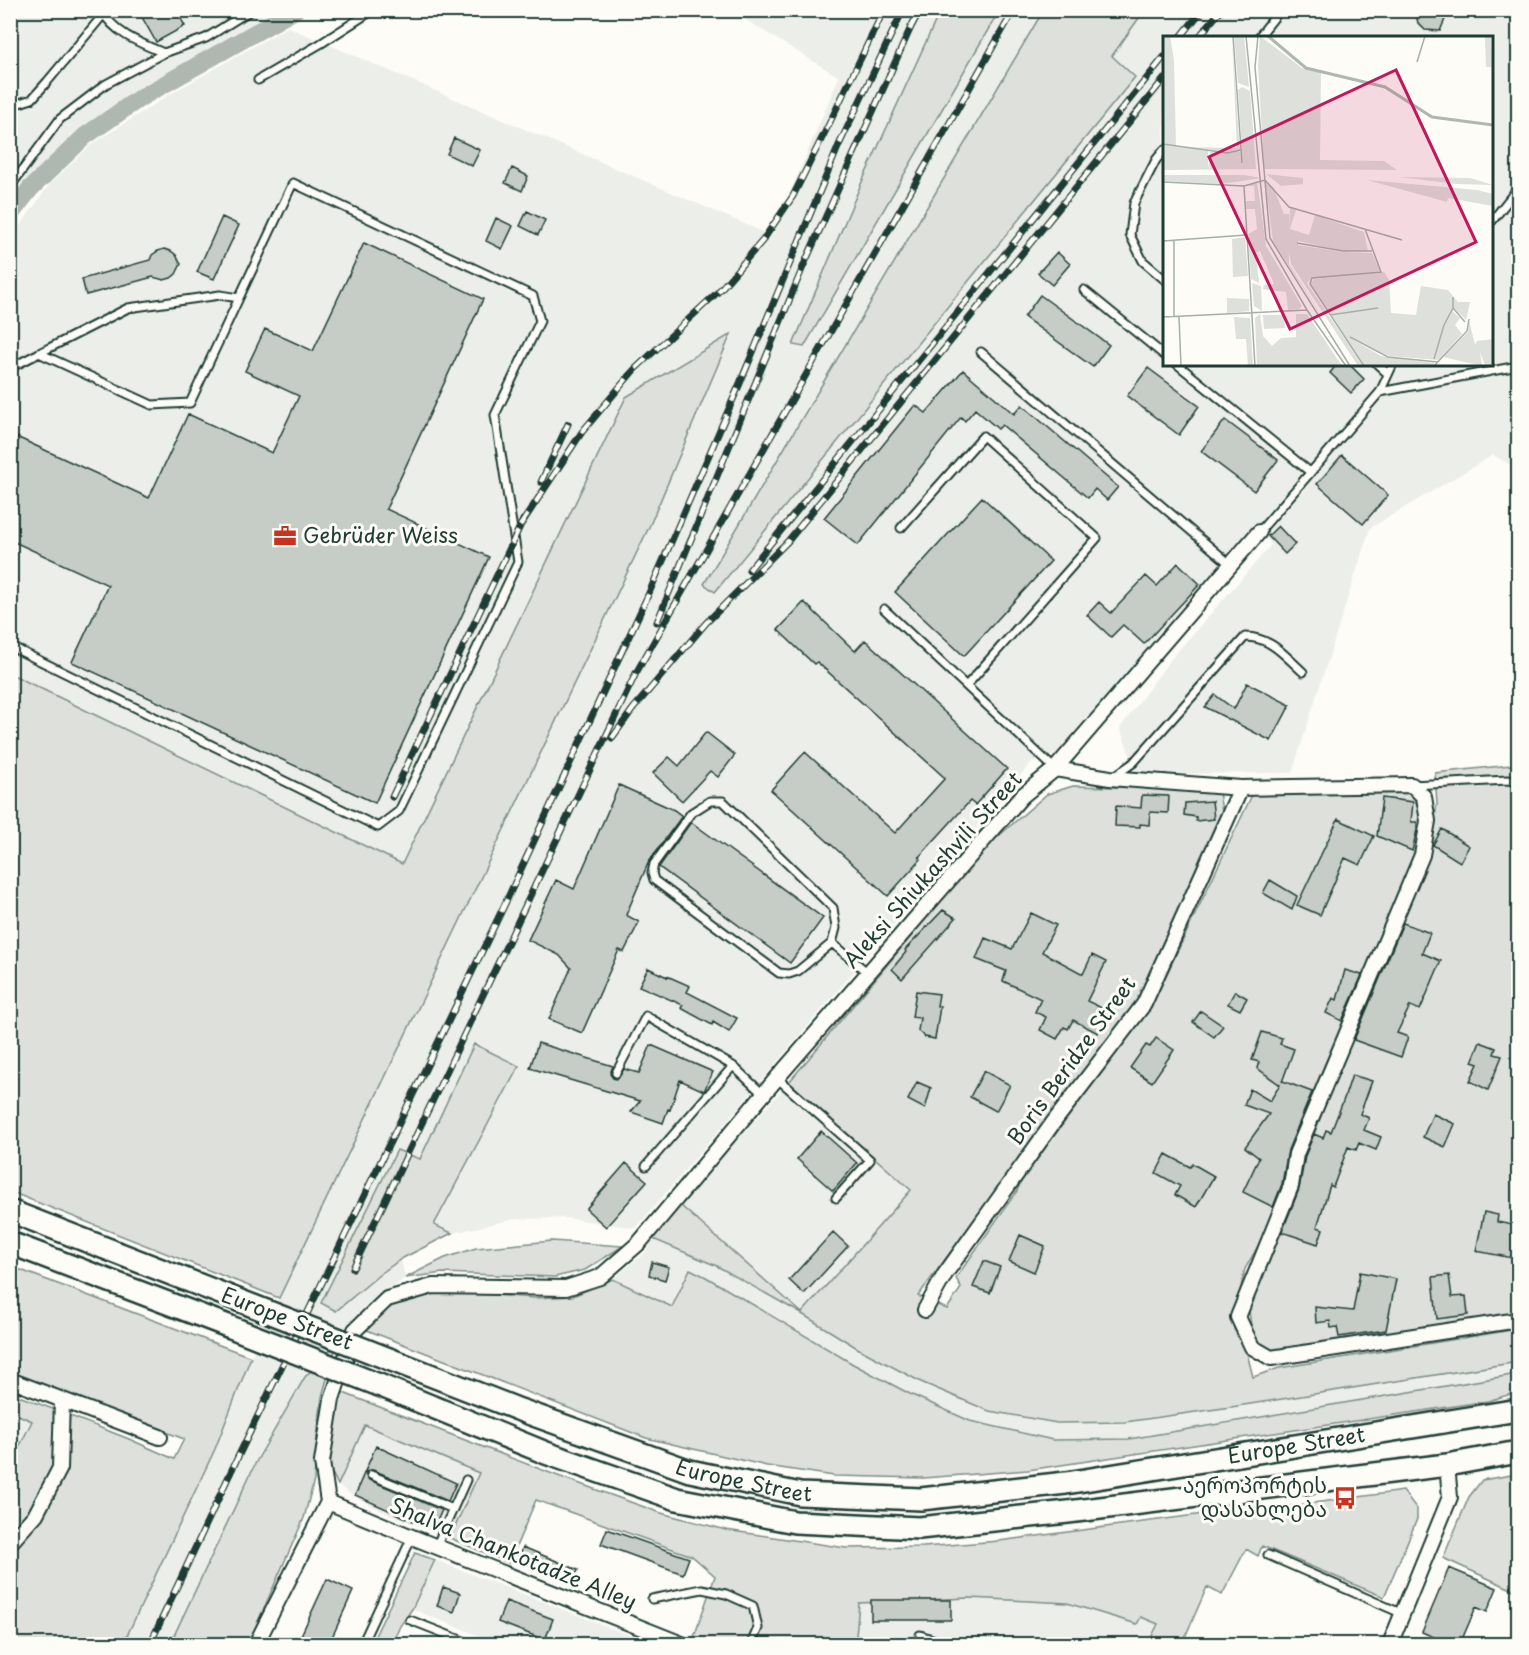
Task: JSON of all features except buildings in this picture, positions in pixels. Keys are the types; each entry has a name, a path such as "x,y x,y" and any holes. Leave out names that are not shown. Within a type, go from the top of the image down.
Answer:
{"main road":[{"name":"Europe Street","path":"10,1211 520,1410 690,1471 800,1494 921,1499 1066,1483 1518,1410"},
{"name":"Europe Street","path":"10,1243 379,1385 546,1453 677,1499 795,1522 919,1528 1079,1511 1447,1465 1518,1452"}],"street":[{"path":"1055,769 1258,532"},
{"name":"Aleksi Shiukashvili Street","path":"328,1502 322,1462 332,1399 355,1330 387,1299 433,1286 566,1288 600,1277 639,1243 777,1078 1022,796 1055,769 1110,778 1241,788 1412,785"},
{"path":"1412,785 1424,797 1428,821 1422,855 1296,1154 1291,1186 1238,1317 1252,1347 1271,1358 1518,1320"},
{"name":"Boris Beridze Street","path":"925,1310 945,1274 1053,1123 1144,1004 1241,788"},
{"path":"10,1380 160,1437"},
{"path":"10,1543 36,1514 60,1468 62,1400"},
{"path":"1390,1644 1450,1497 1447,1465"},
{"path":"256,1644 328,1502"},
{"name":"Shalva Chankotadze Alley","path":"328,1502 682,1644"}],"lane":[{"path":"10,187 60,118 106,84 164,53 206,38 250,10"},
{"path":"258,80 374,10"},
{"path":"1260,36 1280,10"},
{"path":"10,105 32,99 102,13 134,41 164,53"},
{"path":"1163,151 1156,160 1134,203 1130,235 1143,261 1163,278"},
{"path":"10,646 378,827 399,811 518,562 495,415 540,321 533,296 293,183 190,403 152,405 39,353"},
{"path":"1493,219 1518,188"},
{"path":"1509,199 1518,203"},
{"path":"1084,290 1163,354"},
{"path":"10,368 128,308 220,295 238,298"},
{"path":"981,352 1230,564"},
{"path":"1179,366 1310,472"},
{"path":"1379,366 1388,374"},
{"path":"1258,532 1380,392 1392,366"},
{"path":"1380,392 1518,366"},
{"path":"901,528 983,436 1097,538 967,685"},
{"path":"884,609 1055,769"},
{"path":"1110,778 1133,764 1245,637 1257,637 1271,643 1303,672"},
{"path":"1412,785 1508,780 1518,782"},
{"path":"710,801 723,801 833,909 836,928 832,943 798,971 789,974 779,973 654,880 652,873 654,864 691,813 710,801"},
{"path":"832,943 868,973"},
{"path":"616,1073 646,1016 733,1066 764,1094"},
{"path":"646,1166 733,1066"},
{"path":"777,1078 870,1160 836,1198"},
{"path":"371,1475 453,1509"},
{"path":"436,1547 466,1480"},
{"path":"362,1644 412,1537"},
{"path":"1268,1555 1403,1614"},
{"path":"652,1599 702,1588 726,1594 753,1606 758,1628 751,1644"},
{"path":"410,1620 471,1644"},
{"path":"920,1635 946,1644"}],"shaded area":[{"path":"11,11 274,11 142,86 78,129 28,180 11,203"},
{"path":"731,11 940,11 861,184 804,347 999,11 1043,11 704,584 715,592 1134,77 1111,56 1144,11 1518,11 1518,469 1493,455 1370,528 1292,773 1137,774 1120,728 1170,660 1272,544 1253,528 1059,753 1031,763 636,1228 567,1218 515,1219 452,1233 434,1226 519,1067 474,1044 420,1159 398,1150 336,1310 401,1259 405,1278 360,1313 256,1462 170,1644 123,1644 215,1449 251,1357 650,525 730,335 626,397 402,864 11,674 11,239 50,184 92,144 172,93 288,27 772,236 839,77"},
{"path":"940,11 999,11 804,347 793,345 861,184"},
{"path":"1043,11 1144,11 1112,56 1135,77 715,592 704,584"},
{"path":"731,334 650,525 279,1298 11,1192 11,674 402,864 626,397"},
{"path":"1511,765 1518,767 1518,1313 1268,1352 1252,1333 1249,1311 1346,1048 1431,843 1437,804 1435,773"},
{"path":"1073,786 1203,789 1219,792 1223,818 1141,998 918,1296 947,1309 961,1288 956,1278 1017,1191 1023,1177 1151,1007 1252,795 1409,793 1418,808 1421,838 1285,1163 1266,1232 1245,1269 1235,1313 1234,1329 1246,1349 1253,1377 1279,1368 1518,1329 1518,1362 1125,1422 1057,1423 989,1411 921,1382 859,1349 717,1266 653,1239 680,1205 802,1313 911,1190 789,1082 986,847 1047,794"},
{"path":"474,1044 519,1066 434,1225 452,1233 401,1259 336,1311 321,1303 397,1150 420,1159"},
{"path":"789,1082 911,1190 802,1314 1125,1422 1518,1362 1518,1374 1129,1439 1053,1440 970,1421 910,1394 853,1364 690,1270 672,1307 613,1279 646,1252 653,1239 717,1266 799,1312 680,1205"},
{"path":"552,1241 623,1246 585,1270 555,1277 443,1273 405,1278 445,1258 476,1248"},
{"path":"10,1266 251,1357 215,1449 123,1644 11,1644 11,1548 66,1466 68,1415 174,1459 184,1439 11,1372"},
{"path":"690,1269 853,1364 910,1394 970,1421 1053,1440 1129,1439 1518,1374 1518,1392 1488,1401 1028,1470 923,1478 834,1476 767,1466 646,1438 364,1329 395,1304 440,1291 535,1298 573,1296 613,1279 672,1307"},
{"path":"337,1343 322,1397 314,1480 304,1518 248,1644 170,1644 256,1462 305,1377"},
{"path":"341,1392 558,1476 661,1513 726,1530 846,1548 923,1547 999,1541 1403,1491 1417,1509 1417,1519 1384,1597 1262,1546 1258,1556 1246,1549 1222,1595 1207,1587 1182,1644 1148,1644 1158,1624 1141,1617 1137,1624 1067,1603 969,1598 859,1603 856,1636 880,1644 714,1644 694,1637 715,1576 692,1556 536,1500 509,1563 450,1538 479,1473 365,1425 338,1485 328,1465 329,1448"},
{"path":"11,1393 58,1411 59,1435 51,1474 46,1485 27,1516 11,1535 10,1466 32,1421 11,1412"},
{"path":"11,1412 32,1421 11,1466"},
{"path":"364,1425 479,1473 450,1538 380,1510 338,1485"},
{"path":"1518,1474 1518,1592 1443,1558 1469,1497 1482,1480"},
{"path":"415,1553 435,1560 412,1609 400,1626 392,1644 371,1644"},
{"path":"435,1560 652,1644 500,1644 412,1609"},
{"path":"969,1598 1067,1603 1136,1624 1141,1617 1158,1624 1148,1644 879,1644 856,1636 858,1603"}],"waterway":[{"path":"10,215 30,189 85,136 140,98 295,10"}],"railway":[{"path":"520,526 582,432 634,370 719,291 763,240 793,196 884,10"},
{"path":"150,1644 503,908 649,593 741,381 839,145 903,10"},
{"path":"657,622 803,267 920,10"},
{"path":"353,1268 636,673 1014,10"},
{"path":"1182,36 1202,10"},
{"path":"1200,36 1221,10"},
{"path":"749,570 1163,58"},
{"path":"612,738 633,709 706,623 788,541 1163,80"},
{"path":"541,482 568,424"},
{"path":"392,797 523,520"}],"place":[{"name":"Gebrüder Weiss","path":"285,536"},
{"name":"აეროპორტის დასახლება","path":"1345,1498"}]}
